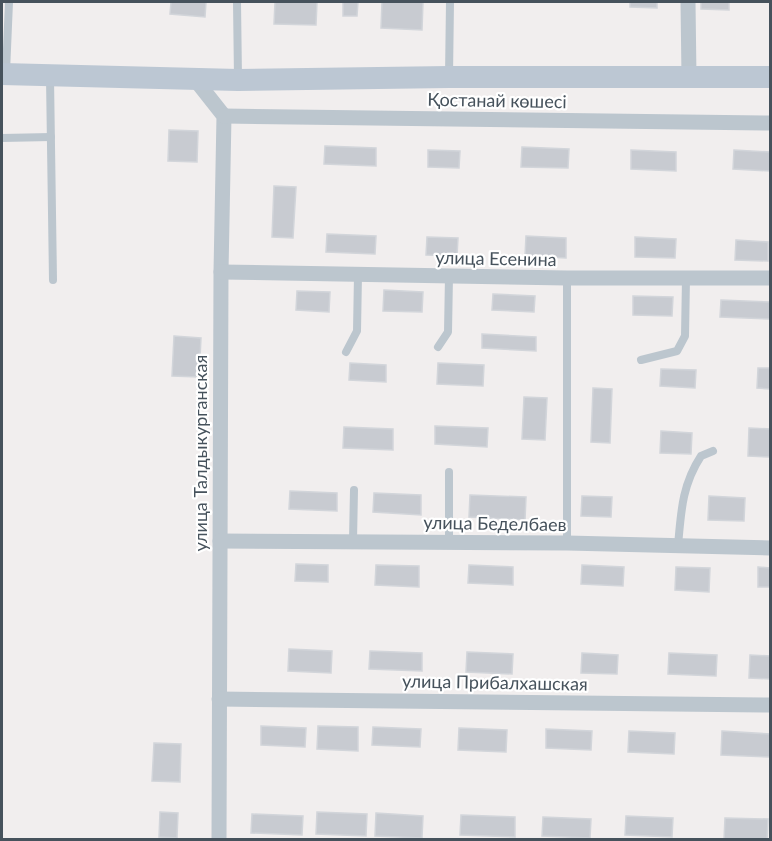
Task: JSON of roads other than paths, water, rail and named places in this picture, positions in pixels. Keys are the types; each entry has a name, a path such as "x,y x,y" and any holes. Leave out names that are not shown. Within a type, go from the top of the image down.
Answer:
{"street":[{"path":"688,2 689,77"},
{"path":"4,74 238,80 449,77 771,77"},
{"path":"194,78 224,116"},
{"name":"Қостанай көшесі","path":"224,116 771,123"},
{"name":"улица Талдыкурганская","path":"219,840 221,272 224,116"},
{"name":"улица Есенина","path":"221,272 567,278 771,278"},
{"name":"улица Беделбаев","path":"220,541 567,543 771,548"},
{"name":"улица Прибалхашская","path":"219,699 771,705"}],"lane":[{"path":"4,74 9,2"},
{"path":"237,2 238,80"},
{"path":"449,77 450,2"},
{"path":"50,75 53,280"},
{"path":"2,138 51,137"},
{"path":"346,352 357,331 358,275"},
{"path":"438,346 448,332 449,276"},
{"path":"567,278 567,543"},
{"path":"641,360 677,351 685,336 686,278"},
{"path":"678,546 681,500 689,478 700,456 713,451"},
{"path":"449,472 449,542"},
{"path":"353,541 354,490"}]}
